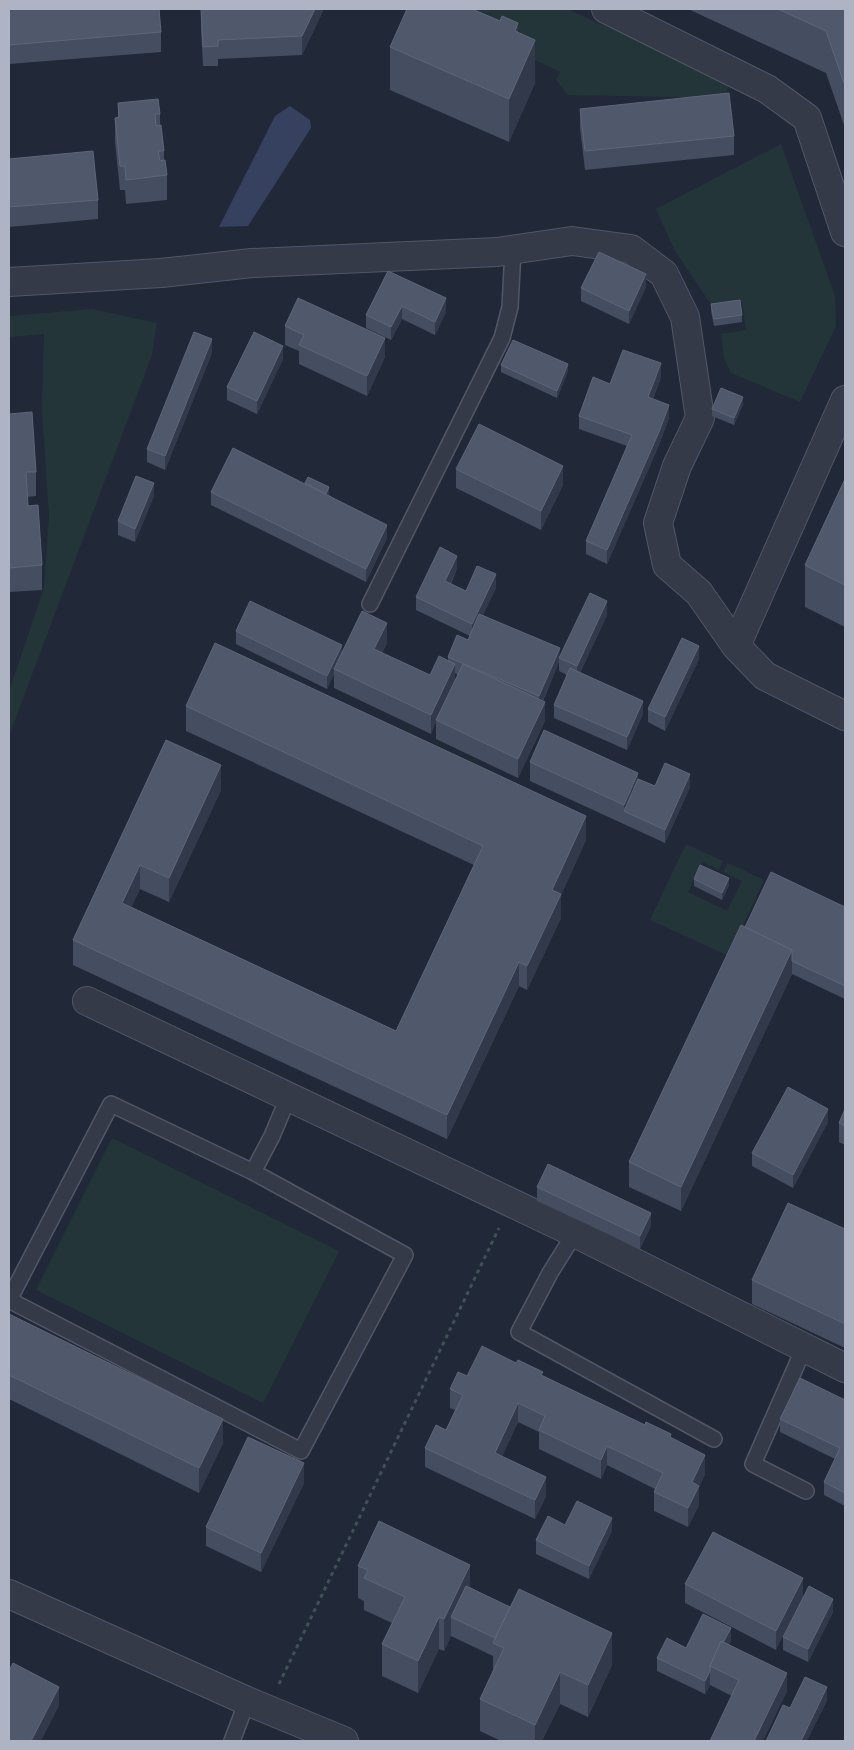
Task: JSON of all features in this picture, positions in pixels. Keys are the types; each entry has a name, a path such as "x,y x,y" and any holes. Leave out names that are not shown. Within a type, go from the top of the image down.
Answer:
{"street":[{"path":"606,9 767,89 808,118 845,232"},
{"path":"9,282 161,273 252,263 487,253 572,241 631,249 664,274 685,317 700,418 677,466 658,523 667,565 699,594 736,646 765,676 845,716"},
{"path":"736,646 845,400"},
{"path":"87,1001 575,1233 845,1368"},
{"path":"9,1594 257,1705 344,1741"}],"lane":[{"path":"370,604 502,338 510,307 513,250"},
{"path":"253,1172 272,1136 288,1098"},
{"path":"111,1104 253,1172 405,1255 301,1451 9,1300 111,1104"},
{"path":"575,1233 550,1273 518,1332 714,1439"},
{"path":"804,1348 753,1464 806,1492"},
{"path":"232,1741 257,1705"}],"path":[{"path":"257,1705 511,1204"}],"shaded area":[{"path":"430,9 567,9 729,82 725,98 568,95 556,80 560,72"},
{"path":"781,144 835,296 836,326 800,402 731,373 724,358 721,334 746,330 742,302 712,306 675,251 656,209"},
{"path":"92,309 157,323 152,355 9,736 9,691 44,588 49,517 42,410 44,334 9,337 9,316"},
{"path":"686,844 723,861 719,870 702,862 688,892 727,911 742,881 723,872 728,863 764,880 729,956 650,920"},
{"path":"112,1138 339,1251 263,1403 36,1290"}],"water":[{"path":"290,106 310,120 311,128 248,226 219,227 275,116"}],"building":[{"path":"9,9 159,9 161,32 9,45"},
{"path":"201,9 315,9 302,36 218,40 218,46 203,47"},
{"path":"407,9 472,9 500,21 502,16 518,23 515,31 535,40 509,99 390,47"},
{"path":"778,9 845,9 845,86 826,31"},
{"path":"729,93 734,136 585,151 580,109"},
{"path":"158,99 160,114 155,114 156,126 161,125 164,151 158,151 160,161 165,160 167,175 126,180 125,166 120,166 115,118 119,117 118,103"},
{"path":"93,151 98,200 9,207 9,159"},
{"path":"599,252 646,274 629,311 581,288"},
{"path":"388,271 446,298 435,322 402,306 391,327 366,315"},
{"path":"298,298 385,338 367,376 299,345 304,335 285,326"},
{"path":"740,300 742,315 714,319 711,304"},
{"path":"194,332 212,339 165,456 147,449"},
{"path":"254,332 283,346 257,401 227,387"},
{"path":"513,340 568,364 557,391 501,365"},
{"path":"623,350 661,363 648,397 669,405 607,550 586,541 632,435 579,416 593,377 610,384"},
{"path":"721,388 743,397 734,418 712,409"},
{"path":"32,412 36,472 26,472 28,506 38,505 42,565 9,568 9,414"},
{"path":"479,424 563,466 541,511 456,469"},
{"path":"233,448 387,525 366,569 211,492"},
{"path":"136,476 154,483 135,529 118,521"},
{"path":"308,477 329,487 326,494 305,483"},
{"path":"845,479 845,585 805,565"},
{"path":"440,547 457,556 445,581 466,591 477,566 496,574 472,624 416,597"},
{"path":"590,593 607,601 577,666 559,658"},
{"path":"250,601 342,645 327,676 236,631"},
{"path":"362,611 387,623 374,649 430,675 439,656 455,664 431,715 334,669"},
{"path":"479,614 560,648 539,696 448,657 457,635 468,640"},
{"path":"682,638 699,646 665,717 648,709"},
{"path":"215,643 586,816 552,890 561,894 527,966 519,962 447,1115 73,940 166,740 221,765 169,878 140,865 122,903 396,1031 483,846 186,706"},
{"path":"463,664 545,702 518,759 436,720"},
{"path":"570,668 643,701 627,737 554,705"},
{"path":"544,730 638,773 624,805 530,762"},
{"path":"665,763 690,774 665,830 624,811 638,779 655,786"},
{"path":"700,865 729,878 722,893 694,879"},
{"path":"771,872 845,907 845,986 792,961 792,950 745,927"},
{"path":"741,925 792,950 681,1187 629,1162"},
{"path":"788,1087 828,1109 793,1175 752,1153"},
{"path":"845,1109 845,1126 839,1123"},
{"path":"548,1164 651,1213 640,1236 537,1187"},
{"path":"788,1203 845,1229 845,1324 752,1280"},
{"path":"9,1314 223,1419 199,1468 9,1375"},
{"path":"482,1346 516,1363 518,1360 543,1372 541,1375 645,1425 646,1422 671,1434 670,1437 705,1455 692,1482 699,1486 688,1508 654,1492 663,1473 607,1446 601,1460 539,1430 545,1416 518,1403 495,1453 546,1477 535,1500 425,1448 436,1425 446,1430 463,1395 450,1389 458,1372 467,1376"},
{"path":"800,1378 845,1400 845,1493 824,1482 840,1448 780,1419"},
{"path":"248,1437 304,1463 261,1553 206,1527"},
{"path":"577,1501 612,1518 589,1566 536,1540 548,1516 565,1525"},
{"path":"379,1521 470,1565 444,1619 439,1617 418,1661 382,1644 405,1597 364,1578 368,1570 358,1566"},
{"path":"713,1532 803,1578 776,1631 685,1584"},
{"path":"466,1586 510,1607 495,1638 451,1617"},
{"path":"809,1586 833,1599 808,1649 783,1637"},
{"path":"519,1589 612,1633 588,1685 560,1672 535,1725 480,1699 504,1648 493,1643"},
{"path":"703,1614 731,1628 723,1643 721,1641 705,1681 657,1658 667,1638 686,1648"},
{"path":"721,1641 787,1673 754,1741 710,1741 739,1680 710,1666"},
{"path":"13,1663 59,1687 31,1741 9,1741 9,1671"},
{"path":"805,1677 827,1687 801,1741 766,1741 783,1705 790,1708"}]}
